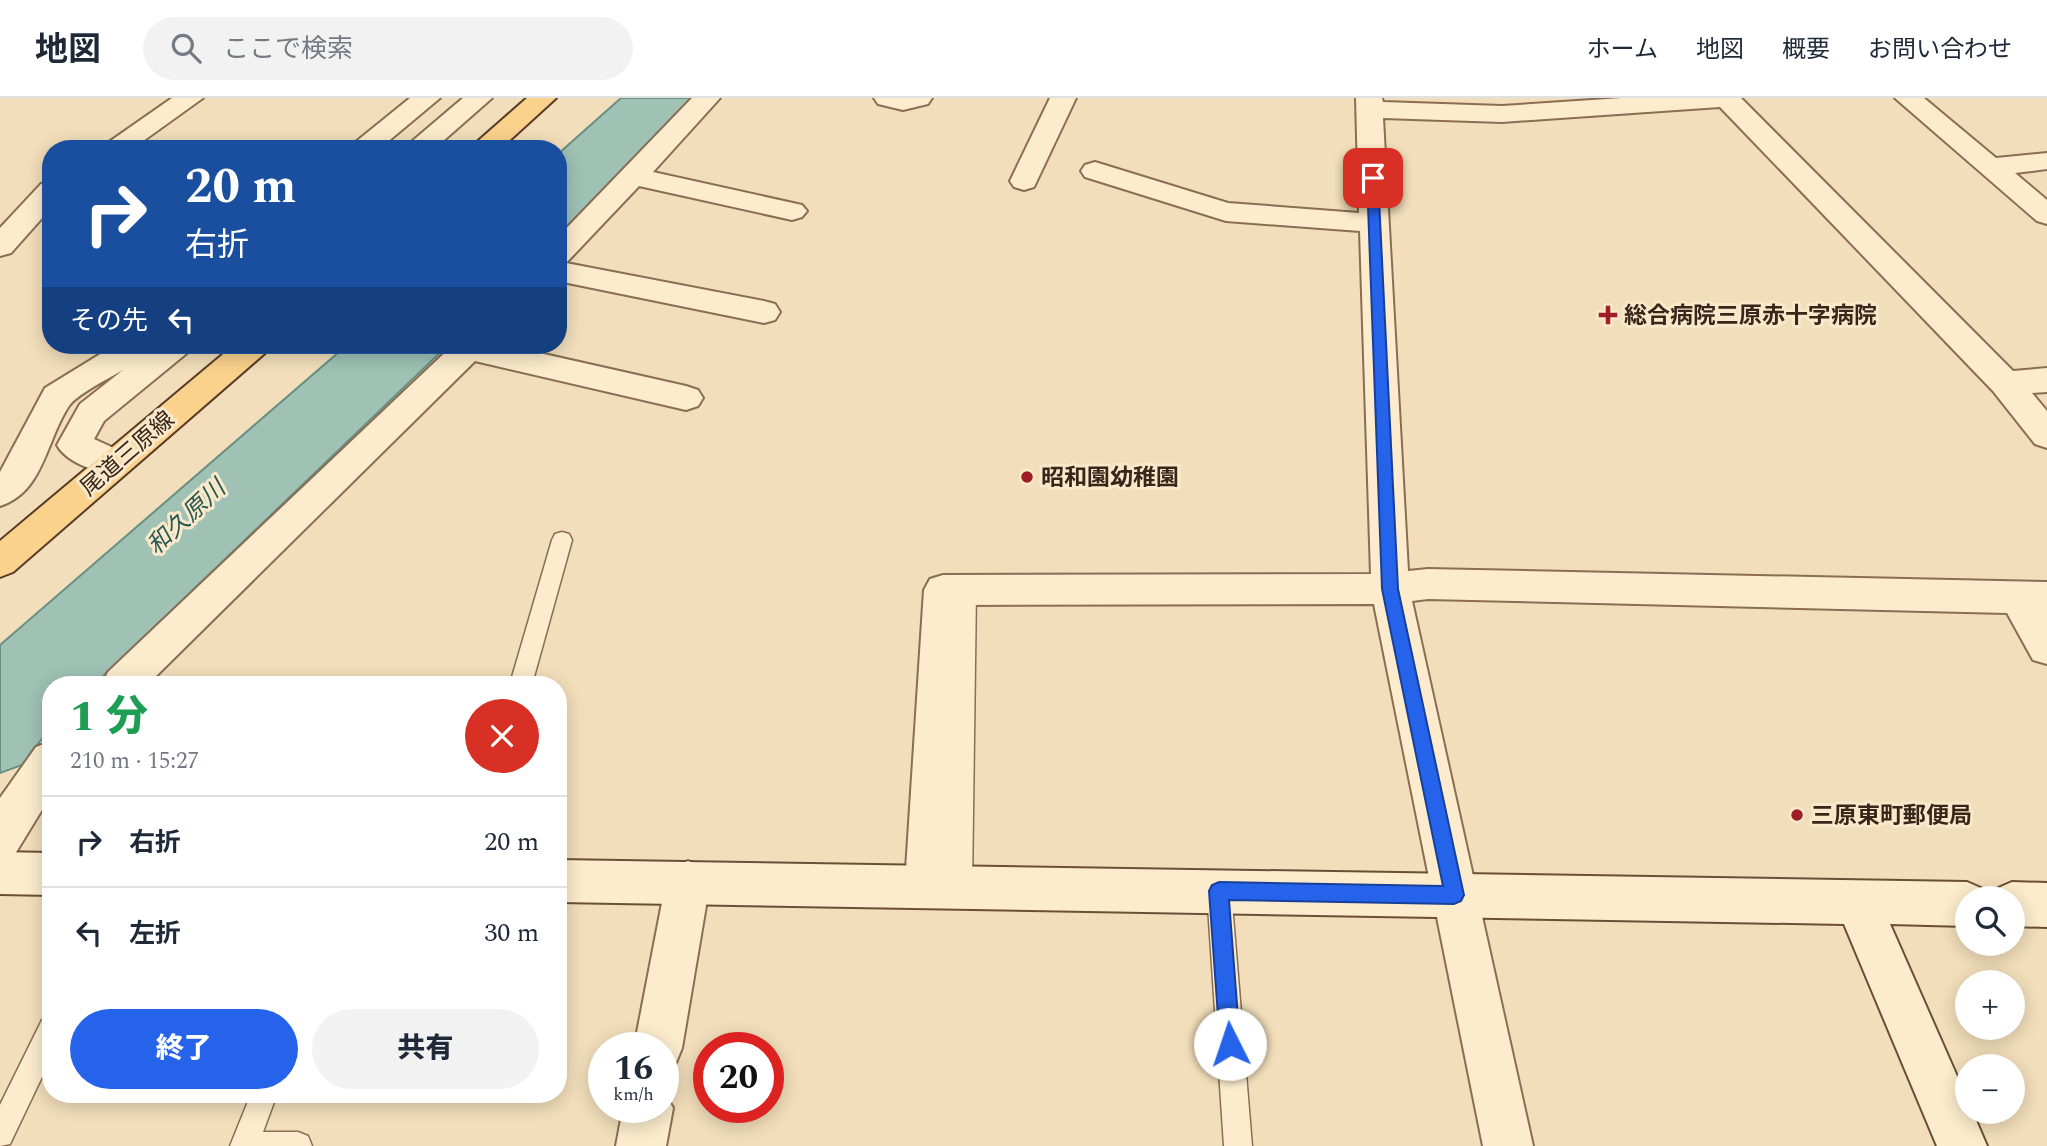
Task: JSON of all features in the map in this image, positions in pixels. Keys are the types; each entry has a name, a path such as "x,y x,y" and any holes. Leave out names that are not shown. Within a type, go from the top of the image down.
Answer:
{"main road":[{"path":"493,140 542,98"},
{"name":"尾道三原線","path":"0,562 243,354"}],"street":[{"path":"127,140 190,98"},
{"path":"373,140 427,98"},
{"path":"428,140 479,98"},
{"path":"567,245 707,98"},
{"path":"887,98 903,102 919,98"},
{"path":"1024,181 1057,99"},
{"path":"1508,1146 1390,589 1369,104 1502,114 1727,99 2005,383 2047,435"},
{"path":"1918,99 2047,215"},
{"path":"1992,167 2047,161"},
{"path":"1095,171 1226,212 1374,223"},
{"path":"631,176 792,211"},
{"path":"0,246 42,200"},
{"path":"567,273 764,312"},
{"path":"0,492 17,478 57,396 125,354"},
{"path":"115,463 74,445 92,413 165,354"},
{"path":"130,676 463,354"},
{"path":"504,354 686,398"},
{"path":"2005,383 2047,380"},
{"path":"943,886 943,590 1390,589 1428,584 2032,598 2047,648"},
{"path":"0,840 19,805 42,773"},
{"path":"0,873 42,874"},
{"path":"567,881 1955,904"},
{"path":"661,1032 688,882"},
{"path":"1857,901 1962,1146"},
{"path":"2025,905 2047,905"},
{"path":"641,1146 645,1123"}],"lane":[{"path":"524,676 562,540"},
{"path":"1219,891 1238,1146"},
{"path":"0,1134 42,1048"},
{"path":"261,1103 244,1146 298,1146"}],"water":[{"path":"621,98 705,98 567,230 567,146"},
{"name":"和久原川","path":"337,354 439,354 103,676 42,676 42,739 22,765 0,773 0,645"}],"place":[{"name":"総合病院三原赤十字病院","path":"1608,315"},
{"name":"昭和園幼稚園","path":"1027,477"},
{"name":"三原東町郵便局","path":"1797,815"}],"route":[{"path":"1230,1044 1219,891 1454,895 1390,589 1373,178"}]}
